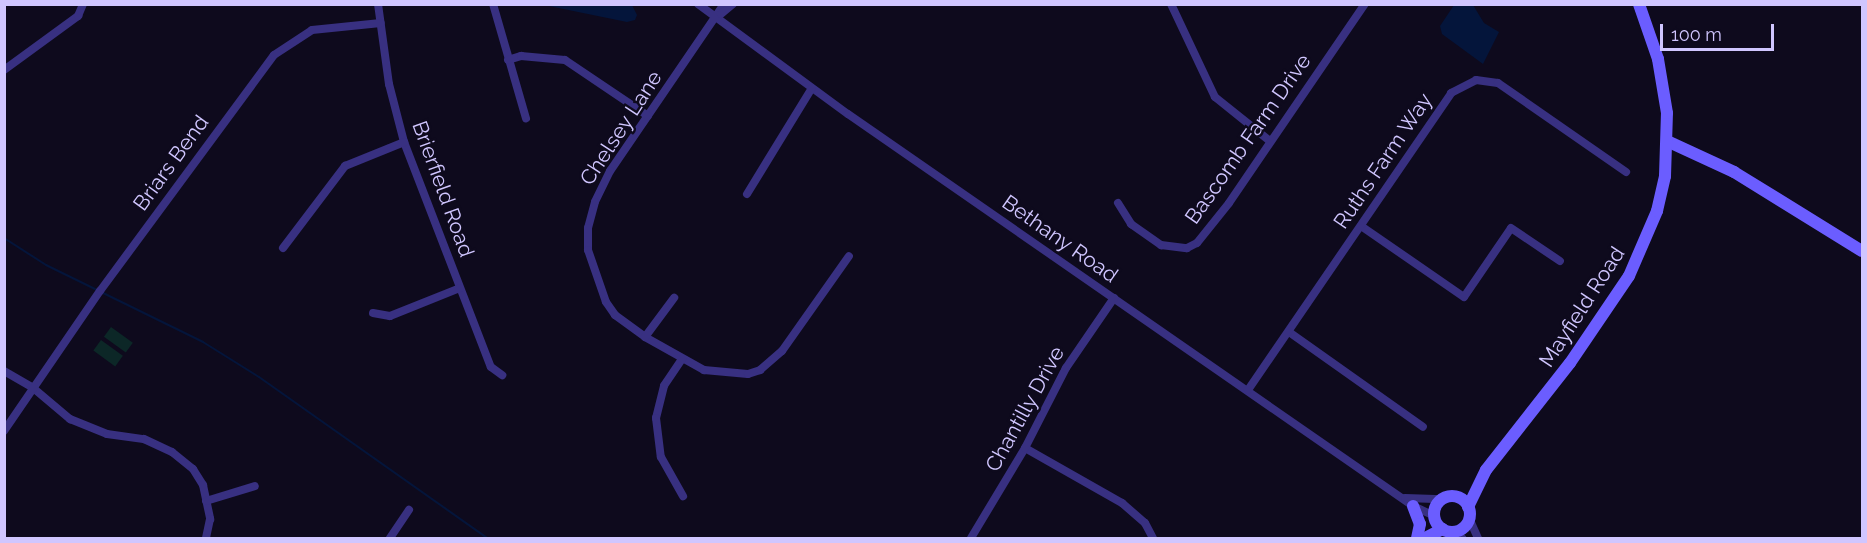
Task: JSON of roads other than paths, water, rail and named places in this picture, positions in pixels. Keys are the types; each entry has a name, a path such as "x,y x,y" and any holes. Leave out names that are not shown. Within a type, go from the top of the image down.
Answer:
{"street":[{"path":"6,66 78,16 83,4"},
{"name":"Brierfield Road","path":"378,4 389,84 404,142 490,367 502,375"},
{"path":"493,4 526,118"},
{"name":"Bethany Road","path":"698,4 812,88 1409,502 1435,517"},
{"path":"716,18 724,4"},
{"path":"716,18 733,4"},
{"path":"1171,4 1215,97 1270,141"},
{"name":"Bascomb Farm Drive","path":"1118,203 1131,224 1161,245 1187,248 1205,234 1229,203 1365,4"},
{"name":"Mayfield Road","path":"1448,498 1486,470 1570,363 1629,276 1657,212 1667,141 1661,70 1639,4"},
{"name":"Chelsey Lane","path":"716,18 599,191 587,239 606,302 645,337 682,359 723,375 760,370 782,351 849,256"},
{"name":"Briars Bend","path":"4,431 32,387 274,55 312,30 381,23"},
{"path":"508,60 521,56 566,60 648,116"},
{"name":"Ruths Farm Way","path":"1248,390 1451,93 1476,80 1498,83 1626,172"},
{"path":"747,194 812,88"},
{"path":"1667,141 1734,172 1863,251"},
{"path":"283,248 345,166 404,142"},
{"path":"1361,226 1464,297 1511,228 1560,261"},
{"path":"373,313 390,316 460,288"},
{"path":"645,337 675,298"},
{"name":"Chantilly Drive","path":"971,538 1026,448 1066,368 1114,298"},
{"path":"1289,332 1423,427"},
{"path":"682,359 663,386 656,418 661,457 683,496"},
{"path":"4,371 32,387 70,419 107,434 144,439 172,452 193,469 203,485 210,519 206,538"},
{"path":"1026,448 1122,502 1145,523 1153,538"},
{"name":"Mayfield Road","path":"1469,512 1486,470"},
{"path":"206,501 255,486"},
{"path":"1417,538 1448,498"},
{"path":"1417,538 1420,524 1409,502 1448,498 1469,512 1478,538"},
{"path":"390,538 409,510"},
{"path":"1425,538 1462,529 1469,512"},
{"path":"1435,517 1452,533"}],"water":[{"path":"544,5 632,5 637,15 635,20 627,22"},
{"path":"1454,5 1473,5 1484,23 1499,32 1483,64 1442,34 1440,26"}],"waterway":[{"path":"4,238 46,265 203,342 259,377 487,538"}]}
